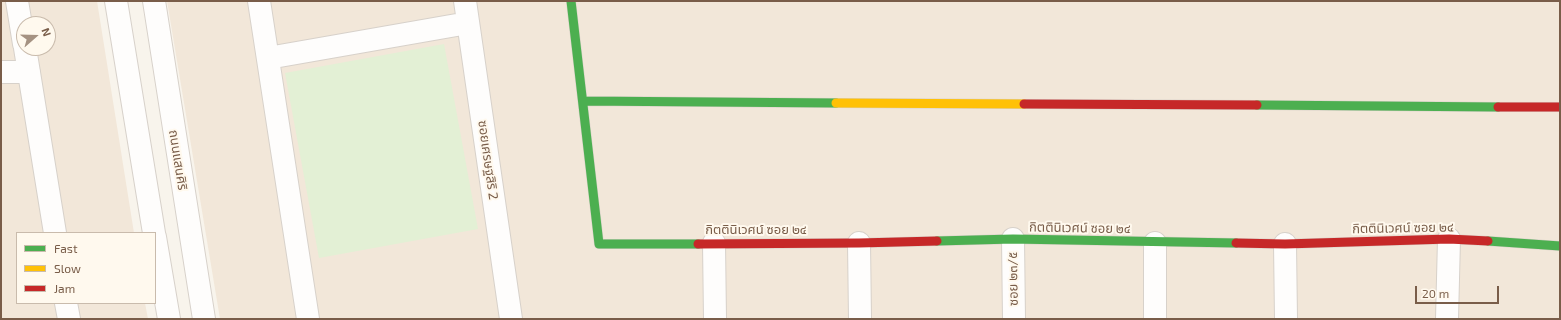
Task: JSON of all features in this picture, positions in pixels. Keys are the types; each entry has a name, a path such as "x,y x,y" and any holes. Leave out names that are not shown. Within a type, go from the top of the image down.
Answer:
{"street":[{"path":"17,1 19,16"},
{"path":"116,1 154,232"},
{"name":"ถนนแสนศิริ","path":"154,1 178,163 204,319"},
{"path":"259,1 308,319"},
{"name":"ซอยเศรษฐสิริ 2","path":"464,1 511,319"},
{"path":"571,1 582,101 1560,106"},
{"path":"268,58 468,23"},
{"path":"26,56 55,232"},
{"path":"1,72 28,72"},
{"name":"กิตตินิเวศน์ ซอย ๒๔","path":"582,101 600,244 859,243 1013,239 1155,243 1285,244 1449,239 1560,246"},
{"path":"144,168 178,163"},
{"name":"ซอย ๒๓/๕","path":"1013,239 1014,319"},
{"path":"1448,319 1449,239"},
{"path":"156,243 169,319"},
{"path":"714,243 715,319"},
{"path":"859,243 860,319"},
{"path":"1155,243 1155,319"},
{"path":"1285,244 1286,319"},
{"path":"66,304 69,319"}],"shaded area":[{"path":"1,1 97,1 134,232 16,232 16,304 145,304 148,319 1,319"},
{"path":"167,1 1560,1 1560,319 220,319"}],"green space":[{"path":"444,44 478,229 319,258 285,73"}],"traffic: fast":[{"path":"571,1 599,244 698,244"},
{"path":"583,101 836,103"},
{"path":"1257,105 1498,107"},
{"path":"937,241 1013,239 1236,243"},
{"path":"1488,241 1560,246"}],"traffic: slow":[{"path":"836,103 1024,104"}],"traffic: jam":[{"path":"1024,104 1257,105"},
{"path":"1498,107 1560,107"},
{"path":"1236,243 1285,244 1449,239 1488,241"},
{"path":"698,244 937,241"}]}
